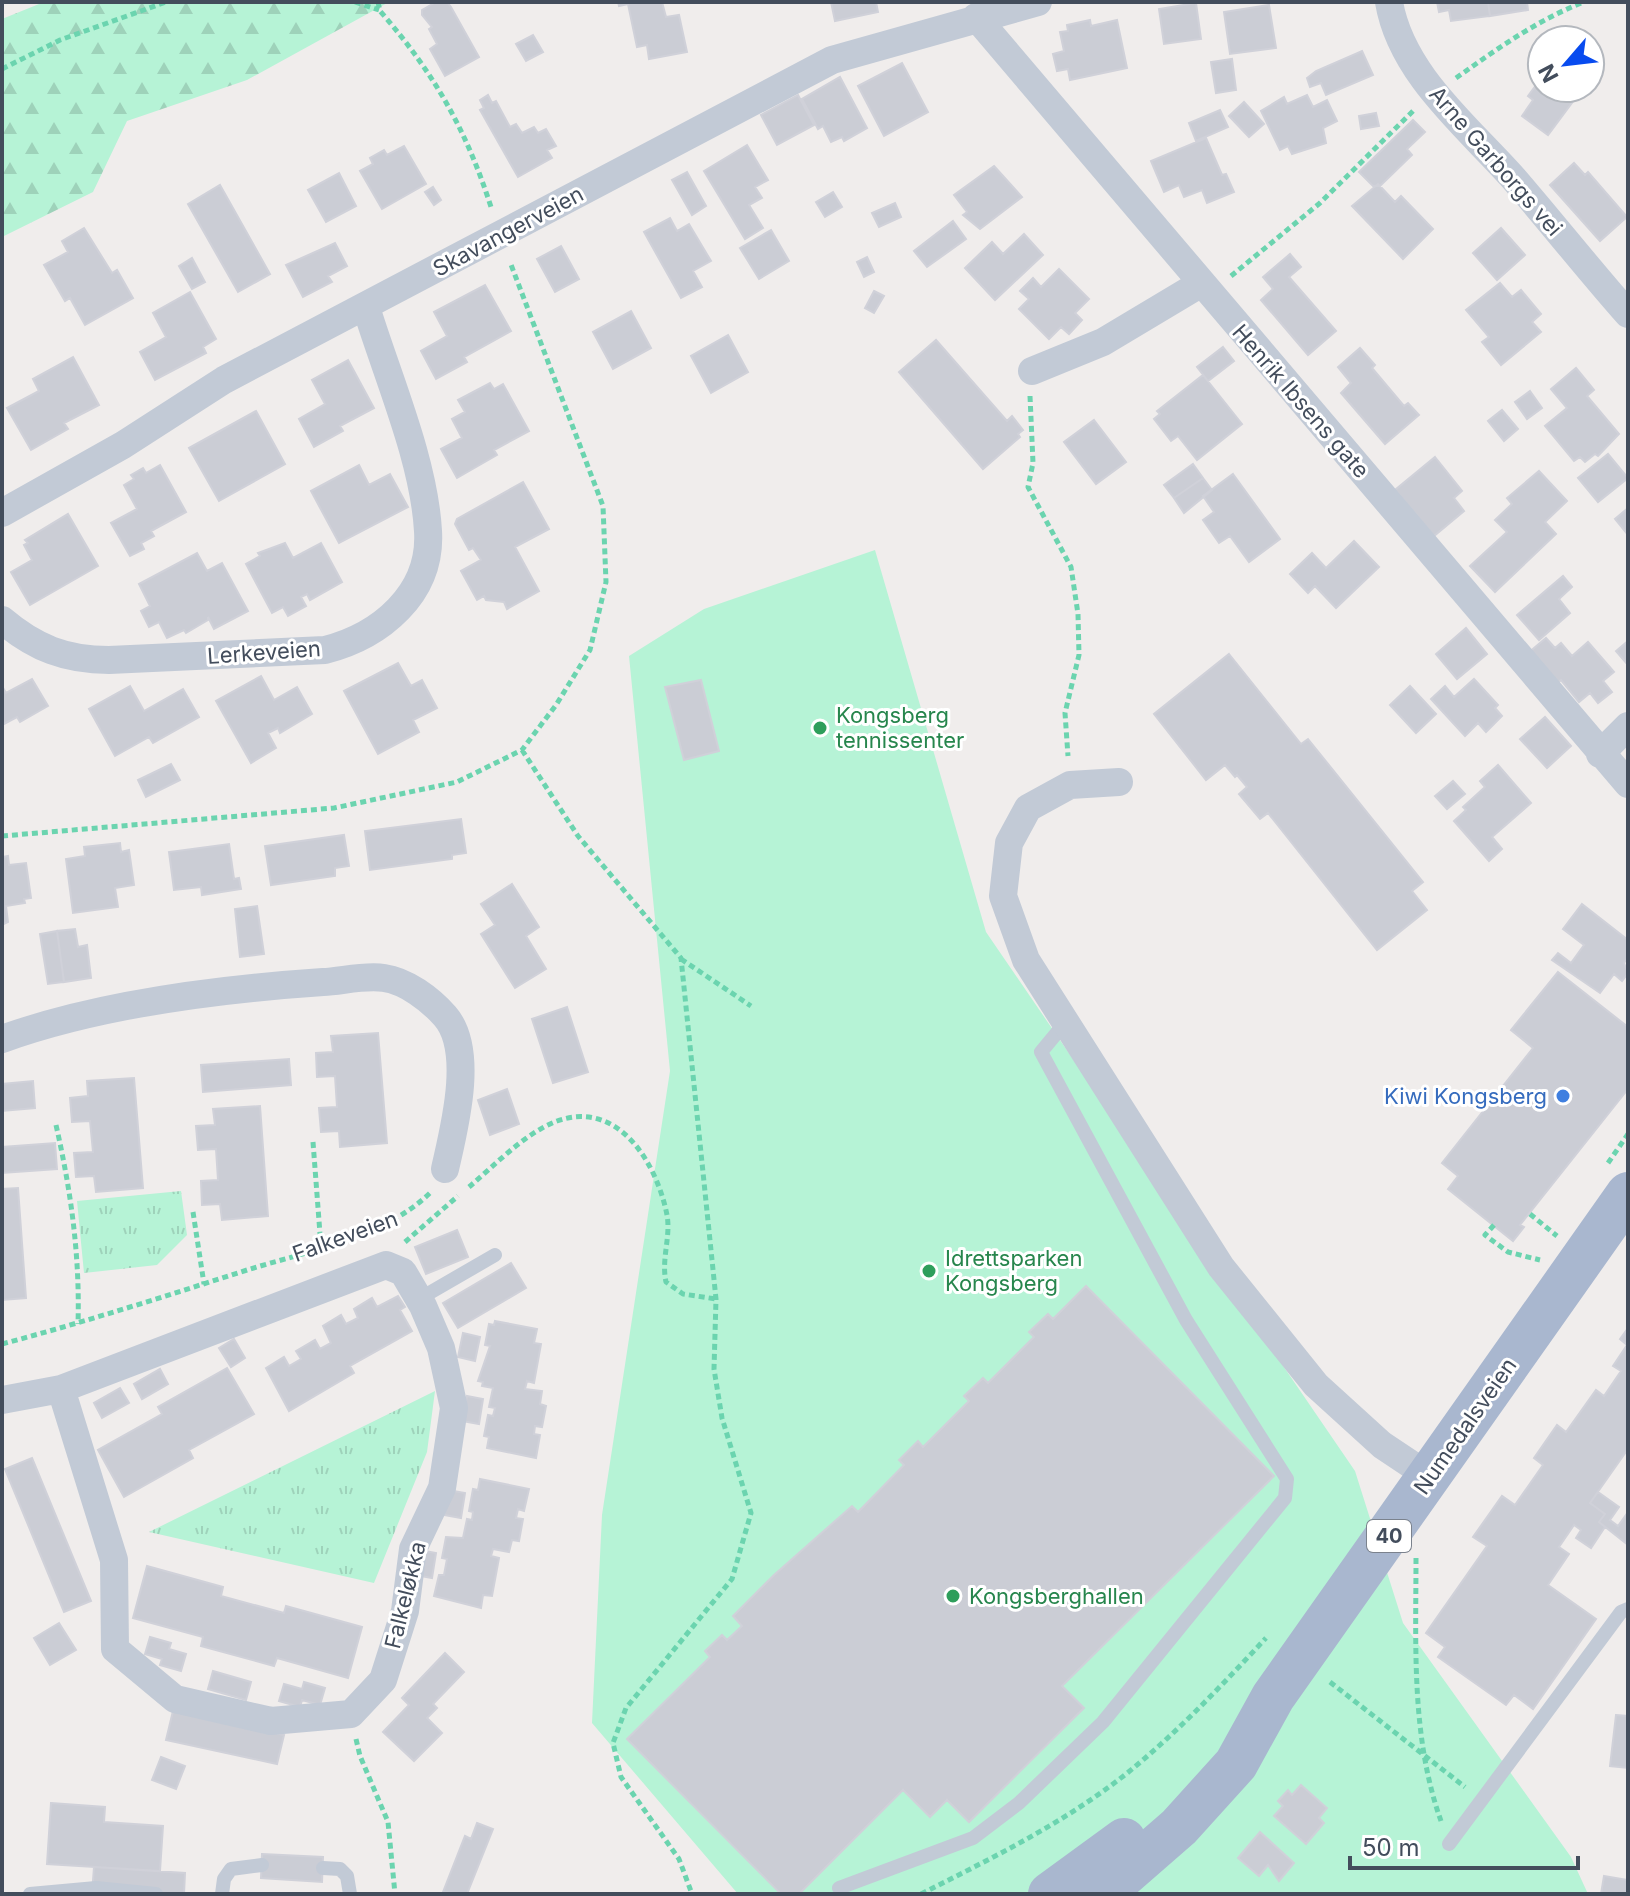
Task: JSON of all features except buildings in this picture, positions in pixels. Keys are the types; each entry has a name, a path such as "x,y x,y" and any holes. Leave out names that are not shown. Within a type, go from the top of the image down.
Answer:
{"main road":[{"name":"Numedalsveien","path":"1102,1894 1179,1827 1236,1764 1273,1697 1628,1194"},
{"name":"Numedalsveien","path":"1050,1894 1143,1824 1273,1697"}],"street":[{"name":"Skavangerveien","path":"2,513 123,445 224,380 500,236 735,108 832,60 1038,2"},
{"name":"Arne Garborgs vei","path":"1389,2 1392,22 1435,93 1627,310"},
{"name":"Henrik Ibsens gate","path":"976,17 1628,784"},
{"path":"1032,371 1103,342 1204,288"},
{"name":"Lerkeveien","path":"2,620 29,643 74,660 124,660 325,650 352,643 403,608 422,571 429,533 416,464 366,307"},
{"path":"1600,754 1628,726"},
{"path":"1119,782 1070,785 1028,808 1009,843 1003,896 1026,960 1230,1279 1316,1385 1382,1445 1430,1477"},
{"path":"2,1039 43,1025 187,998 295,984 384,978 417,992 447,1018 460,1054 460,1093 445,1169"},
{"path":"2,1400 61,1389 386,1265"},
{"name":"Falkeløkka","path":"351,1714 383,1680 405,1611 413,1549 442,1488 454,1408 441,1348 419,1299 403,1272 386,1265"},
{"path":"61,1389 114,1560 115,1649 175,1699 271,1721 351,1714"}],"lane":[{"path":"839,1888 973,1838 1019,1803 1103,1722 1285,1498 1287,1479 1179,1308 1041,1052 1065,1023"},
{"path":"419,1299 495,1255"},
{"path":"1449,1844 1621,1612 1628,1609"},
{"path":"222,1894 224,1879 231,1869 262,1865"},
{"path":"323,1868 340,1869 347,1876 350,1894"},
{"path":"30,1894 96,1888 156,1894"}],"path":[{"path":"2,69 60,40 166,2"},
{"path":"2,836 334,808 457,782 522,750 556,705 590,650 606,582 603,506 500,236 472,149 418,54 380,11 355,2"},
{"path":"378,2 380,11"},
{"path":"1204,288 1251,262 1320,203 1406,117 1435,93 1513,38 1557,12 1584,2"},
{"path":"1032,371 1028,413 1033,433 1033,463 1028,487 1071,567 1078,614 1079,655 1065,713 1070,785"},
{"path":"522,750 578,836 681,958 751,1006"},
{"path":"681,958 716,1299 714,1369 722,1418 751,1513 732,1579 626,1708 613,1743 621,1777 679,1859 692,1894"},
{"path":"386,1265 408,1239 538,1131 559,1121 582,1117 611,1123 630,1136 647,1158 668,1219 662,1264 666,1282 683,1294 716,1299"},
{"path":"56,1125 72,1202 79,1275 78,1324"},
{"path":"313,1142 321,1247"},
{"name":"Falkeveien","path":"2,1344 78,1324 321,1247 412,1211 436,1187 445,1169"},
{"path":"193,1212 204,1284"},
{"path":"1530,1214 1557,1236"},
{"path":"1494,1225 1485,1235 1508,1252 1541,1260"},
{"path":"1416,1557 1417,1700 1424,1756 1449,1844"},
{"path":"921,1894 1014,1847 1124,1775 1174,1733 1270,1634"},
{"path":"1330,1682 1481,1800"},
{"path":"351,1714 360,1756 388,1822 395,1894"}],"green space":[{"path":"44,2 389,2 247,80 127,121 93,192 2,237 2,19"},
{"name":"Idrettsparken Kongsberg","path":"875,550 986,932 1355,1471 1403,1623 1571,1857 1588,1894 738,1894 592,1723 602,1515 670,1071 629,656 704,609"},
{"path":"181,1191 187,1235 157,1265 84,1273 77,1201"},
{"path":"435,1391 427,1452 374,1583 149,1532"}],"place":[{"name":"Kongsberg tennissenter","path":"820,728"},
{"name":"Kiwi Kongsberg","path":"1563,1096"},
{"name":"Idrettsparken Kongsberg","path":"929,1271"},
{"name":"Kongsberghallen","path":"953,1596"}]}
